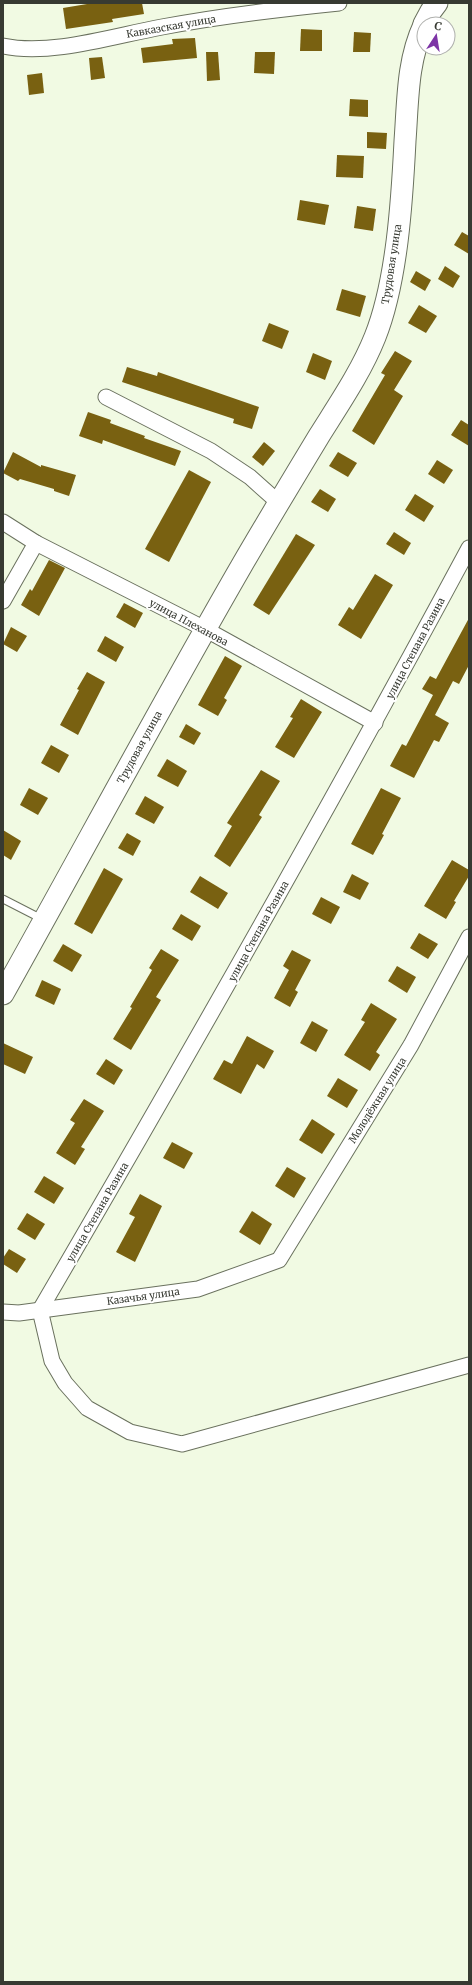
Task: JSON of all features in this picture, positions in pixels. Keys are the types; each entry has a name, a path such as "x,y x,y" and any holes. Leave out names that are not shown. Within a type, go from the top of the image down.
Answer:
{"street":[{"name":"Кавказская улица","path":"3,46 44,50 163,27 250,8 339,3"},
{"name":"Трудовая улица","path":"428,16 437,3"},
{"name":"Трудовая улица","path":"3,994 205,629 278,502 358,372 375,337 386,300 396,242 403,172 410,68 416,44"},
{"path":"106,397 211,451 250,477 278,502"},
{"name":"улица Плеханова","path":"3,522 36,543 205,629 375,723"},
{"path":"3,601 36,543"},
{"name":"улица Степана Разина","path":"40,1310 157,1109 375,723 469,548"},
{"name":"Молодёжная улица","path":"279,1260 412,1045 469,937"},
{"name":"Казачья улица","path":"3,1312 19,1313 198,1289 279,1260"},
{"path":"40,1310 52,1361 65,1383 87,1408 130,1432 182,1444 469,1365"}],"lane":[{"path":"3,899 44,920"}],"building":[{"path":"93,3 142,3 144,14 112,19 113,22 66,29 63,8"},
{"path":"301,29 322,30 322,51 300,51"},
{"path":"354,32 371,33 370,52 353,52"},
{"path":"195,38 197,58 143,63 141,48 173,44 172,39"},
{"path":"206,52 218,52 220,80 207,81"},
{"path":"255,52 275,52 274,74 254,73"},
{"path":"102,57 105,78 91,80 89,58"},
{"path":"42,73 44,93 29,95 27,75"},
{"path":"350,99 368,100 368,117 349,116"},
{"path":"367,132 387,133 386,149 367,148"},
{"path":"337,155 364,156 363,178 336,177"},
{"path":"300,200 329,205 325,225 297,220"},
{"path":"357,206 376,209 373,231 354,228"},
{"path":"462,232 469,236 469,254 454,245"},
{"path":"445,266 460,276 453,288 438,279"},
{"path":"416,271 431,280 425,291 410,282"},
{"path":"342,289 366,296 360,317 336,310"},
{"path":"419,305 437,316 426,333 408,323"},
{"path":"269,323 289,331 282,349 262,341"},
{"path":"395,351 412,361 394,390 403,396 374,445 352,431 385,375 381,373"},
{"path":"313,353 332,361 325,380 306,372"},
{"path":"127,367 157,376 158,372 259,407 252,429 233,423 234,419 122,382"},
{"path":"88,412 111,420 110,423 145,436 144,438 181,451 175,466 103,440 102,444 79,436"},
{"path":"461,420 469,425 469,446 451,435"},
{"path":"264,442 275,451 263,466 252,457"},
{"path":"13,452 41,467 41,465 76,475 69,496 54,491 54,489 20,479 18,481 3,473"},
{"path":"338,452 357,463 348,477 329,466"},
{"path":"437,460 453,470 444,484 428,474"},
{"path":"189,470 211,482 169,562 145,549"},
{"path":"320,489 336,499 328,512 311,502"},
{"path":"415,494 434,506 424,522 405,510"},
{"path":"394,532 411,543 404,555 386,544"},
{"path":"296,534 315,545 269,615 253,605"},
{"path":"49,560 65,568 39,616 21,605 30,589 32,591"},
{"path":"375,574 393,585 361,639 338,625 349,607 353,610"},
{"path":"124,603 143,613 135,628 116,617"},
{"path":"469,618 469,665 459,684 453,681 435,715 449,723 439,742 434,740 414,778 390,766 402,744 406,746 433,695 422,689 430,676 436,679"},
{"path":"11,627 27,636 17,652 3,644"},
{"path":"105,636 124,647 116,662 97,651"},
{"path":"225,656 242,666 224,698 227,700 218,716 198,705"},
{"path":"87,672 105,682 78,735 60,725"},
{"path":"301,699 322,712 294,758 275,747 293,718 290,717"},
{"path":"186,724 201,733 194,745 179,737"},
{"path":"51,745 69,755 59,773 41,763"},
{"path":"167,759 187,771 178,787 157,776"},
{"path":"261,770 280,781 259,815 262,817 230,867 214,856 232,826 227,823"},
{"path":"29,788 48,798 38,815 20,805"},
{"path":"381,788 401,798 373,855 351,844"},
{"path":"145,796 164,807 154,824 135,814"},
{"path":"3,830 21,841 11,860 3,855"},
{"path":"127,833 141,841 133,856 118,848"},
{"path":"452,860 469,870 469,876 454,901 456,902 446,919 424,906"},
{"path":"104,868 123,879 92,934 74,924"},
{"path":"352,874 369,883 360,900 343,892"},
{"path":"200,876 228,893 218,909 190,892"},
{"path":"321,897 340,907 331,924 312,914"},
{"path":"181,914 201,926 192,941 172,929"},
{"path":"419,933 438,944 428,959 410,948"},
{"path":"63,944 82,955 72,972 53,961"},
{"path":"161,949 179,960 156,997 161,1000 131,1050 113,1039 132,1008 130,1007 152,970 149,968"},
{"path":"292,950 311,960 295,990 298,992 290,1007 274,998 289,970 283,966"},
{"path":"397,966 416,977 407,993 388,981"},
{"path":"42,980 61,989 54,1005 35,996"},
{"path":"371,1003 397,1019 376,1052 380,1055 370,1071 344,1055 365,1022 361,1020"},
{"path":"312,1021 328,1030 316,1052 300,1043"},
{"path":"247,1036 274,1051 264,1069 257,1064 241,1094 213,1079 224,1060 232,1064"},
{"path":"3,1043 33,1057 25,1074 3,1064"},
{"path":"106,1059 123,1070 114,1085 96,1074"},
{"path":"338,1078 358,1090 347,1108 327,1096"},
{"path":"84,1099 104,1111 81,1147 85,1149 75,1165 56,1153 75,1123 70,1120"},
{"path":"312,1119 335,1134 322,1154 299,1140"},
{"path":"172,1142 193,1153 184,1169 163,1158"},
{"path":"287,1167 306,1178 294,1198 275,1186"},
{"path":"44,1176 64,1188 54,1204 34,1192"},
{"path":"140,1194 162,1206 135,1262 116,1252 135,1217 129,1214"},
{"path":"252,1211 272,1224 260,1245 239,1232"},
{"path":"27,1213 45,1224 35,1240 17,1229"},
{"path":"9,1249 26,1259 17,1273 3,1264 3,1258"}]}
